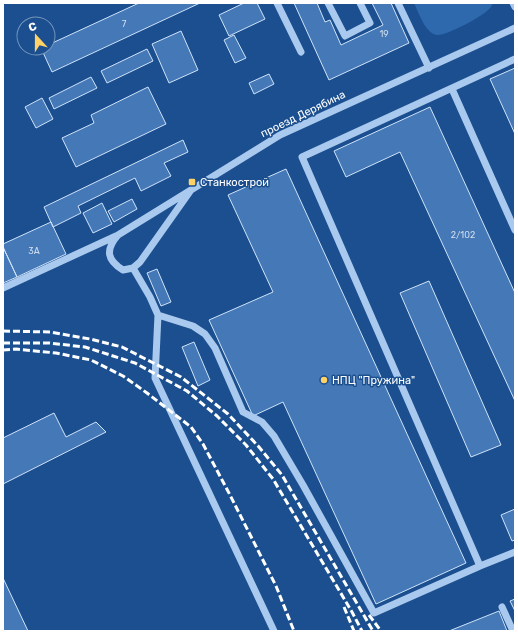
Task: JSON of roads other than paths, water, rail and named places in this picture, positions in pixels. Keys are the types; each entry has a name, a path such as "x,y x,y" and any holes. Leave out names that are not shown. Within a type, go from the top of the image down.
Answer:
{"street":[{"path":"277,3 301,52"},
{"path":"328,3 345,36 370,23 360,3"},
{"path":"398,3 428,68"},
{"path":"513,3 515,7"},
{"name":"проезд Дерябина","path":"3,288 118,235 280,135 515,28"},
{"path":"480,566 302,157 515,59"},
{"path":"452,89 515,230"},
{"path":"118,235 112,242 109,253 114,264 123,270 133,268 140,262 191,190"},
{"path":"133,268 150,297 158,315 155,378 274,631"},
{"path":"158,315 193,326 205,334 215,348 243,412 262,422 274,436 374,613 515,552"},
{"path":"502,607 513,631"}],"railway":[{"path":"3,331 50,332 90,339 122,347 181,377 228,414 259,447 282,475 373,631"},
{"path":"3,343 49,343 85,347 135,363 187,391 217,416 246,445 273,479 362,631"},
{"path":"3,350 16,349 56,353 91,360 123,376 191,427 203,444 276,586 294,631"},
{"path":"344,607 354,631"},
{"path":"369,615 381,631"}],"place":[{"name":"Станкострой","path":"192,182"},
{"name":"НПЦ \"Пружина\"","path":"324,380"}]}
